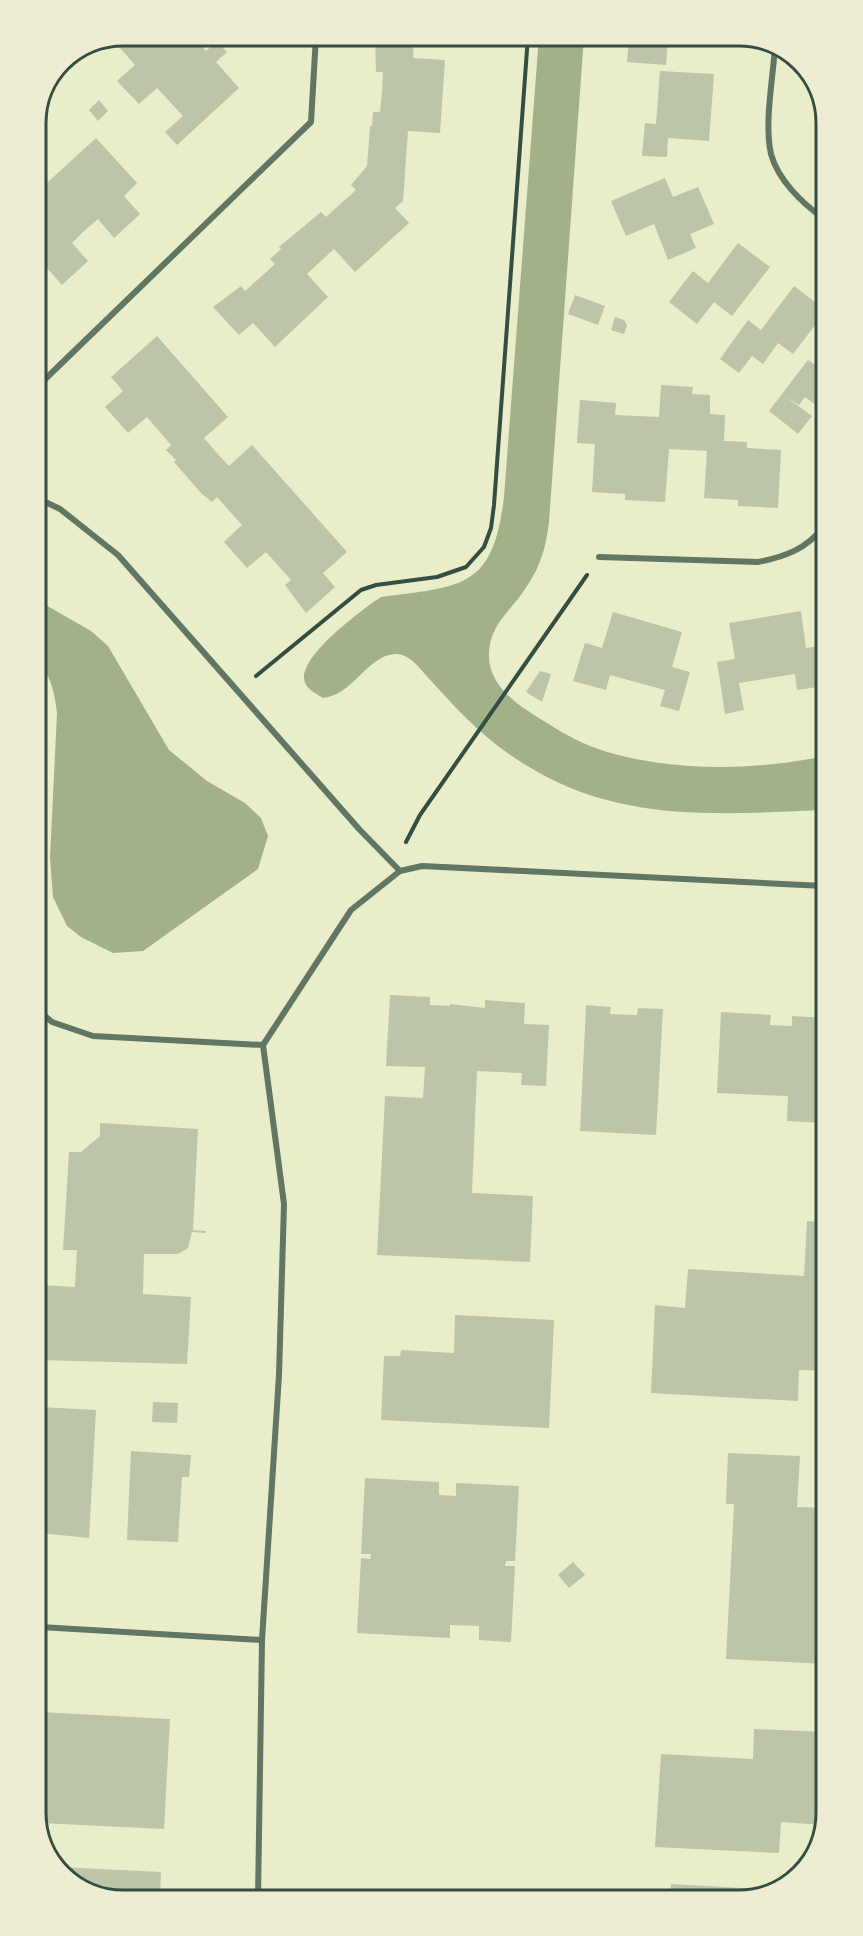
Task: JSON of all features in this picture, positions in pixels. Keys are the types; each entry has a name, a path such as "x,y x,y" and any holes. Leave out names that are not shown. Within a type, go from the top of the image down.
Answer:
{"street":[{"path":"47,377 311,122 315,46"},
{"path":"774,55 770,122 771,154 786,181 803,204 816,213"},
{"path":"47,502 60,508 118,555 359,829 400,871"},
{"path":"599,557 758,562 783,557 803,546 816,534"},
{"path":"258,1889 262,1640 279,1375 284,1204 263,1045 351,910 400,871 422,866 816,886"},
{"path":"46,1017 52,1022 93,1036 263,1045"},
{"path":"46,1628 262,1640"}],"path":[{"path":"239,691 361,590 458,572 472,562 484,547 491,528 494,505 527,47"},
{"path":"400,871 399,861 420,815 599,557"}],"shaded area":[{"path":"538,47 583,47 548,531 536,571 521,595 502,618 493,635 490,645 490,666 498,683 518,704 561,732 590,746 617,755 675,765 706,767 767,765 816,757 816,810 749,813 676,812 605,800 570,788 536,771 503,750 463,714 415,663 399,654 385,656 377,661 334,695 323,698 310,690 305,683 305,673 309,662 329,639 372,603 381,597 453,585 469,577 482,566 492,550 504,497"},
{"path":"47,606 91,631 108,646 169,750 207,781 245,803 261,818 268,836 258,869 143,951 113,953 81,937 67,926 53,897 50,858 57,713 52,685 47,673"}],"building":[{"path":"201,46 206,51 211,46 222,46 227,52 216,62 239,88 177,145 165,132 183,116 157,88 139,104 117,81 135,65 119,47"},
{"path":"375,46 414,46 413,58 445,60 440,133 408,131 403,201 395,208 409,223 355,272 334,249 307,274 328,297 275,347 253,323 239,335 213,307 241,286 245,291 275,264 270,259 281,249 279,247 321,212 326,217 356,190 351,185 367,166 373,112 380,112 383,72 376,72"},
{"path":"628,47 667,47 666,65 627,62"},
{"path":"660,71 714,74 709,141 668,138 667,157 642,156 645,123 656,124"},
{"path":"99,100 108,111 98,121 89,110"},
{"path":"96,138 137,183 124,196 140,214 114,238 98,219 84,231 72,243 88,261 62,285 47,268 47,183"},
{"path":"665,178 673,197 698,187 714,224 690,234 696,248 668,260 654,224 626,236 611,201"},
{"path":"738,243 770,267 732,316 714,302 697,324 669,302 693,271 708,283"},
{"path":"794,286 816,303 816,324 793,354 778,343 763,364 752,356 739,373 720,359 748,320 761,330"},
{"path":"575,295 605,306 598,325 568,314"},
{"path":"615,317 624,320 627,325 624,334 611,330"},
{"path":"157,336 228,417 204,438 216,452 229,466 252,445 347,552 323,573 335,587 306,613 285,585 291,580 266,552 247,568 224,542 242,525 217,497 212,502 201,493 174,462 176,460 166,450 171,445 147,417 128,433 105,407 123,391 111,377"},
{"path":"808,360 816,366 816,405 805,397 799,405 786,397 812,416 798,434 769,411"},
{"path":"661,385 693,387 692,394 710,395 710,414 725,415 724,441 747,442 747,448 781,450 778,508 738,506 738,500 704,498 707,451 669,449 665,502 625,500 625,494 592,492 595,444 577,443 580,400 616,403 615,415 659,417"},
{"path":"801,611 806,648 816,646 816,687 797,690 795,674 739,683 744,710 725,714 717,662 735,659 729,623"},
{"path":"613,612 682,632 672,667 690,672 679,711 660,706 665,690 610,675 606,690 573,681 585,643 602,648"},
{"path":"540,671 551,674 542,702 526,692"},
{"path":"390,995 430,997 430,1005 450,1006 450,1004 485,1008 485,1000 525,1003 524,1024 549,1025 546,1086 521,1085 522,1073 477,1071 472,1193 533,1196 530,1262 377,1255 385,1096 423,1098 425,1067 386,1066"},
{"path":"586,1005 611,1007 610,1014 637,1015 638,1008 663,1009 656,1135 580,1131"},
{"path":"721,1012 771,1015 770,1025 792,1026 792,1016 816,1017 816,1123 787,1121 788,1096 717,1093"},
{"path":"100,1123 198,1129 193,1230 206,1231 206,1233 192,1232 188,1248 178,1254 144,1254 143,1294 191,1297 187,1364 46,1360 46,1285 75,1287 77,1250 63,1250 69,1152 81,1152 100,1136"},
{"path":"807,1221 816,1222 816,1371 799,1370 798,1401 651,1393 655,1305 685,1308 688,1269 804,1276"},
{"path":"455,1315 554,1320 549,1428 381,1420 384,1356 400,1356 401,1350 454,1353"},
{"path":"153,1402 178,1403 177,1423 152,1422"},
{"path":"46,1407 96,1410 89,1538 46,1534"},
{"path":"131,1451 191,1455 189,1477 182,1477 178,1542 127,1540"},
{"path":"728,1453 800,1456 797,1507 816,1508 816,1663 726,1659 734,1504 726,1504"},
{"path":"365,1478 439,1482 439,1495 456,1496 456,1483 519,1486 515,1561 506,1561 505,1566 515,1566 511,1642 479,1640 479,1626 450,1625 450,1638 357,1633 361,1558 370,1559 371,1554 361,1554"},
{"path":"573,1562 585,1575 569,1588 558,1575"},
{"path":"46,1712 170,1719 164,1829 47,1823"},
{"path":"754,1729 816,1732 816,1824 781,1822 779,1853 655,1847 661,1754 753,1759"},
{"path":"70,1868 161,1872 160,1889 118,1889 94,1884"},
{"path":"671,1884 751,1889 740,1890 671,1890"}]}
